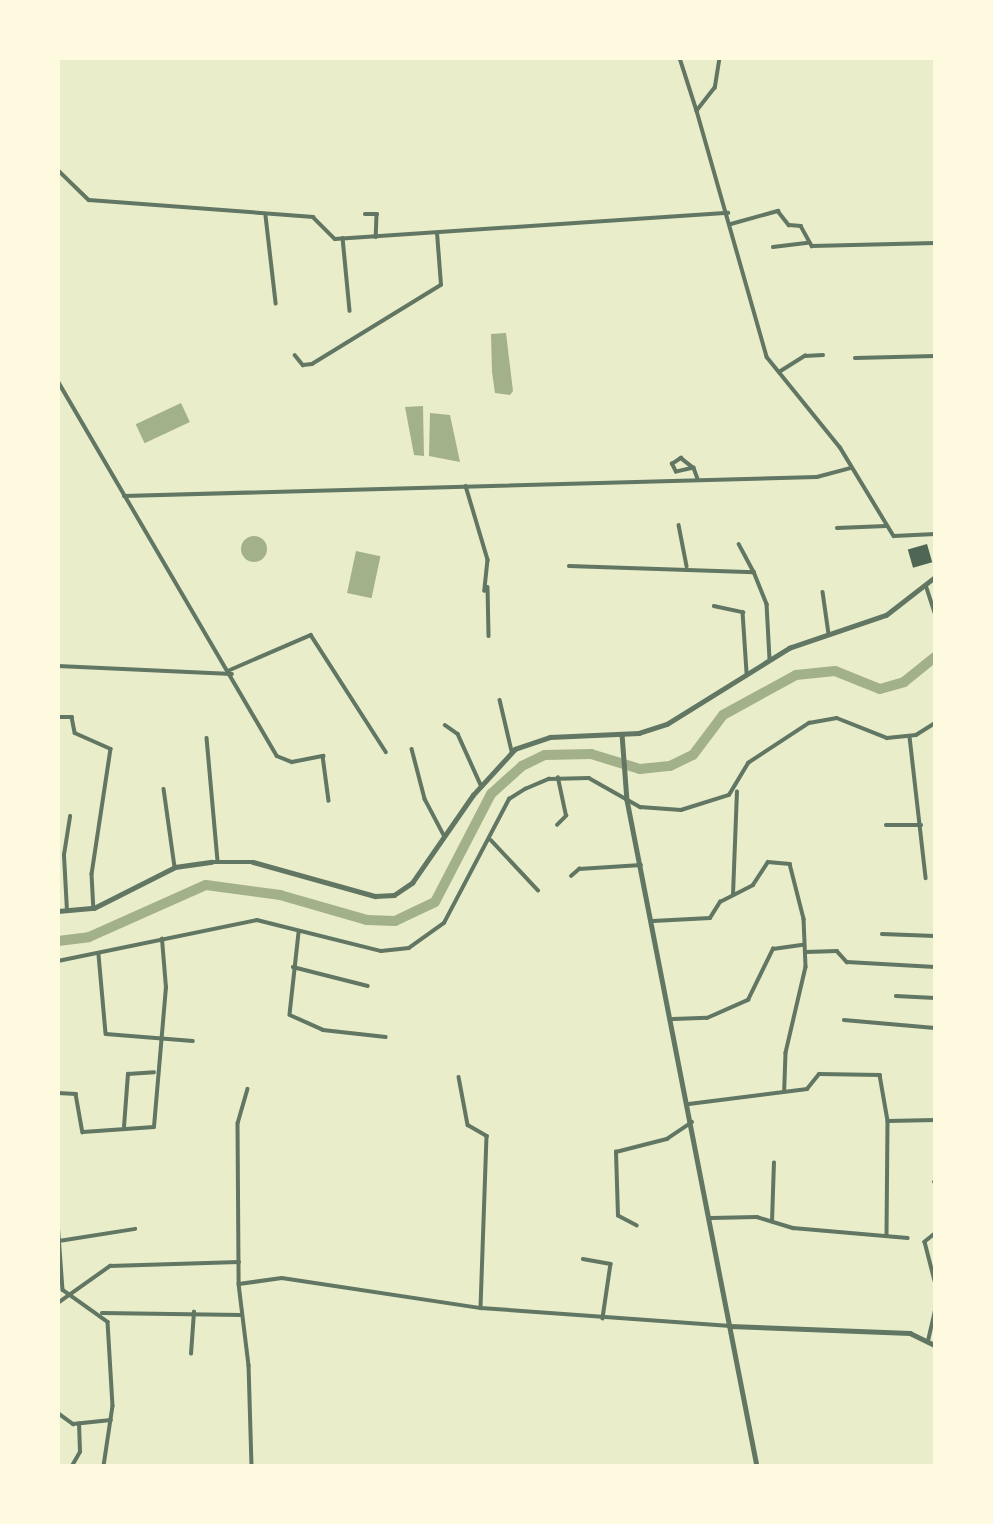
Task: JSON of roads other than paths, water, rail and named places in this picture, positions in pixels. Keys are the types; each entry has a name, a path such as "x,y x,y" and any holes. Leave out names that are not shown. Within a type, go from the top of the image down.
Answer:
{"street":[{"path":"680,58 728,213 764,349 850,468 886,526 898,538 935,534"},
{"path":"697,111 715,88 720,58"},
{"path":"58,170 89,200 266,216 313,217 329,238 728,213"},
{"path":"731,224 778,211 789,225 801,226 808,243"},
{"path":"365,214 377,214 376,237"},
{"path":"266,216 276,303"},
{"path":"295,355 303,365 312,364 441,285 437,233"},
{"path":"343,238 350,311"},
{"path":"773,247 808,243 935,243"},
{"path":"779,372 805,356 823,355"},
{"path":"855,358 935,356"},
{"path":"58,381 281,761 323,756 329,802"},
{"path":"694,468 676,472 673,464 679,458 694,468 698,479"},
{"path":"124,496 817,477 850,468"},
{"path":"466,486 488,560 489,636"},
{"path":"679,525 687,566"},
{"path":"837,528 886,526"},
{"path":"739,544 754,572 766,604 770,659"},
{"path":"569,566 687,566 754,572"},
{"path":"58,911 94,908 175,867 218,862 253,862 389,896 412,883 481,785 512,751 550,737 622,734 667,724 770,659 886,615 935,577"},
{"path":"926,583 935,613"},
{"path":"485,591 488,585"},
{"path":"823,592 829,636"},
{"path":"715,606 743,612 747,673"},
{"path":"58,666 231,672 310,635 386,752"},
{"path":"500,700 512,751"},
{"path":"58,717 72,717 75,733 111,749 92,874 94,908"},
{"path":"733,895 737,789 748,763 809,723 837,718 884,737 910,737 935,723"},
{"path":"445,724 458,734 481,785"},
{"path":"622,734 627,800 673,1019 757,1466"},
{"path":"910,737 926,878"},
{"path":"207,738 218,862"},
{"path":"412,749 425,799 444,835"},
{"path":"58,961 99,955 257,919 299,933 381,951 409,948 444,923 491,840 509,799 558,778 604,782 627,800 681,810 737,789"},
{"path":"557,825 566,816 558,778"},
{"path":"164,789 175,867"},
{"path":"67,911 64,855 70,816"},
{"path":"886,825 920,825"},
{"path":"491,840 538,890"},
{"path":"653,921 709,918 733,895 749,889 768,862 790,864 806,952 785,1090"},
{"path":"571,876 579,869 641,865"},
{"path":"299,933 293,967 293,1018 323,1030 386,1037"},
{"path":"882,934 935,936"},
{"path":"58,1093 76,1094 83,1132 124,1127 154,1127 154,1072 166,988 162,939"},
{"path":"673,1019 706,1018 748,1000 773,949 803,945"},
{"path":"806,952 837,951 848,962 935,967"},
{"path":"99,955 106,1034 193,1041"},
{"path":"293,967 368,986"},
{"path":"896,996 935,998"},
{"path":"844,1020 935,1028"},
{"path":"124,1127 128,1074 154,1072"},
{"path":"689,1104 807,1089 819,1074 877,1074 888,1121 887,1235"},
{"path":"459,1077 468,1125 487,1136 481,1308"},
{"path":"248,1089 238,1123 239,1278 252,1466"},
{"path":"888,1121 935,1120"},
{"path":"637,1226 618,1216 616,1152 667,1139 692,1122"},
{"path":"772,1222 774,1163"},
{"path":"710,1218 772,1222 908,1238"},
{"path":"58,1222 69,1297 79,1304 102,1313 194,1312 241,1315"},
{"path":"59,1241 135,1229"},
{"path":"935,1234 925,1242 935,1281"},
{"path":"583,1259 611,1264 603,1318"},
{"path":"58,1303 110,1266 239,1262"},
{"path":"240,1283 326,1282 481,1308 730,1328 875,1330 928,1341 935,1345"},
{"path":"928,1341 935,1310"},
{"path":"191,1354 194,1312"},
{"path":"102,1313 110,1344 111,1420 104,1466"},
{"path":"58,1413 79,1424 111,1420"},
{"path":"72,1466 80,1452 79,1424"}],"waterway":[{"path":"58,941 89,937 206,885 280,895 367,920 395,921 435,902 491,794 522,766 545,755 591,754 640,769 670,766 693,755 723,715 796,675 835,671 880,689 904,682 935,657"}]}
